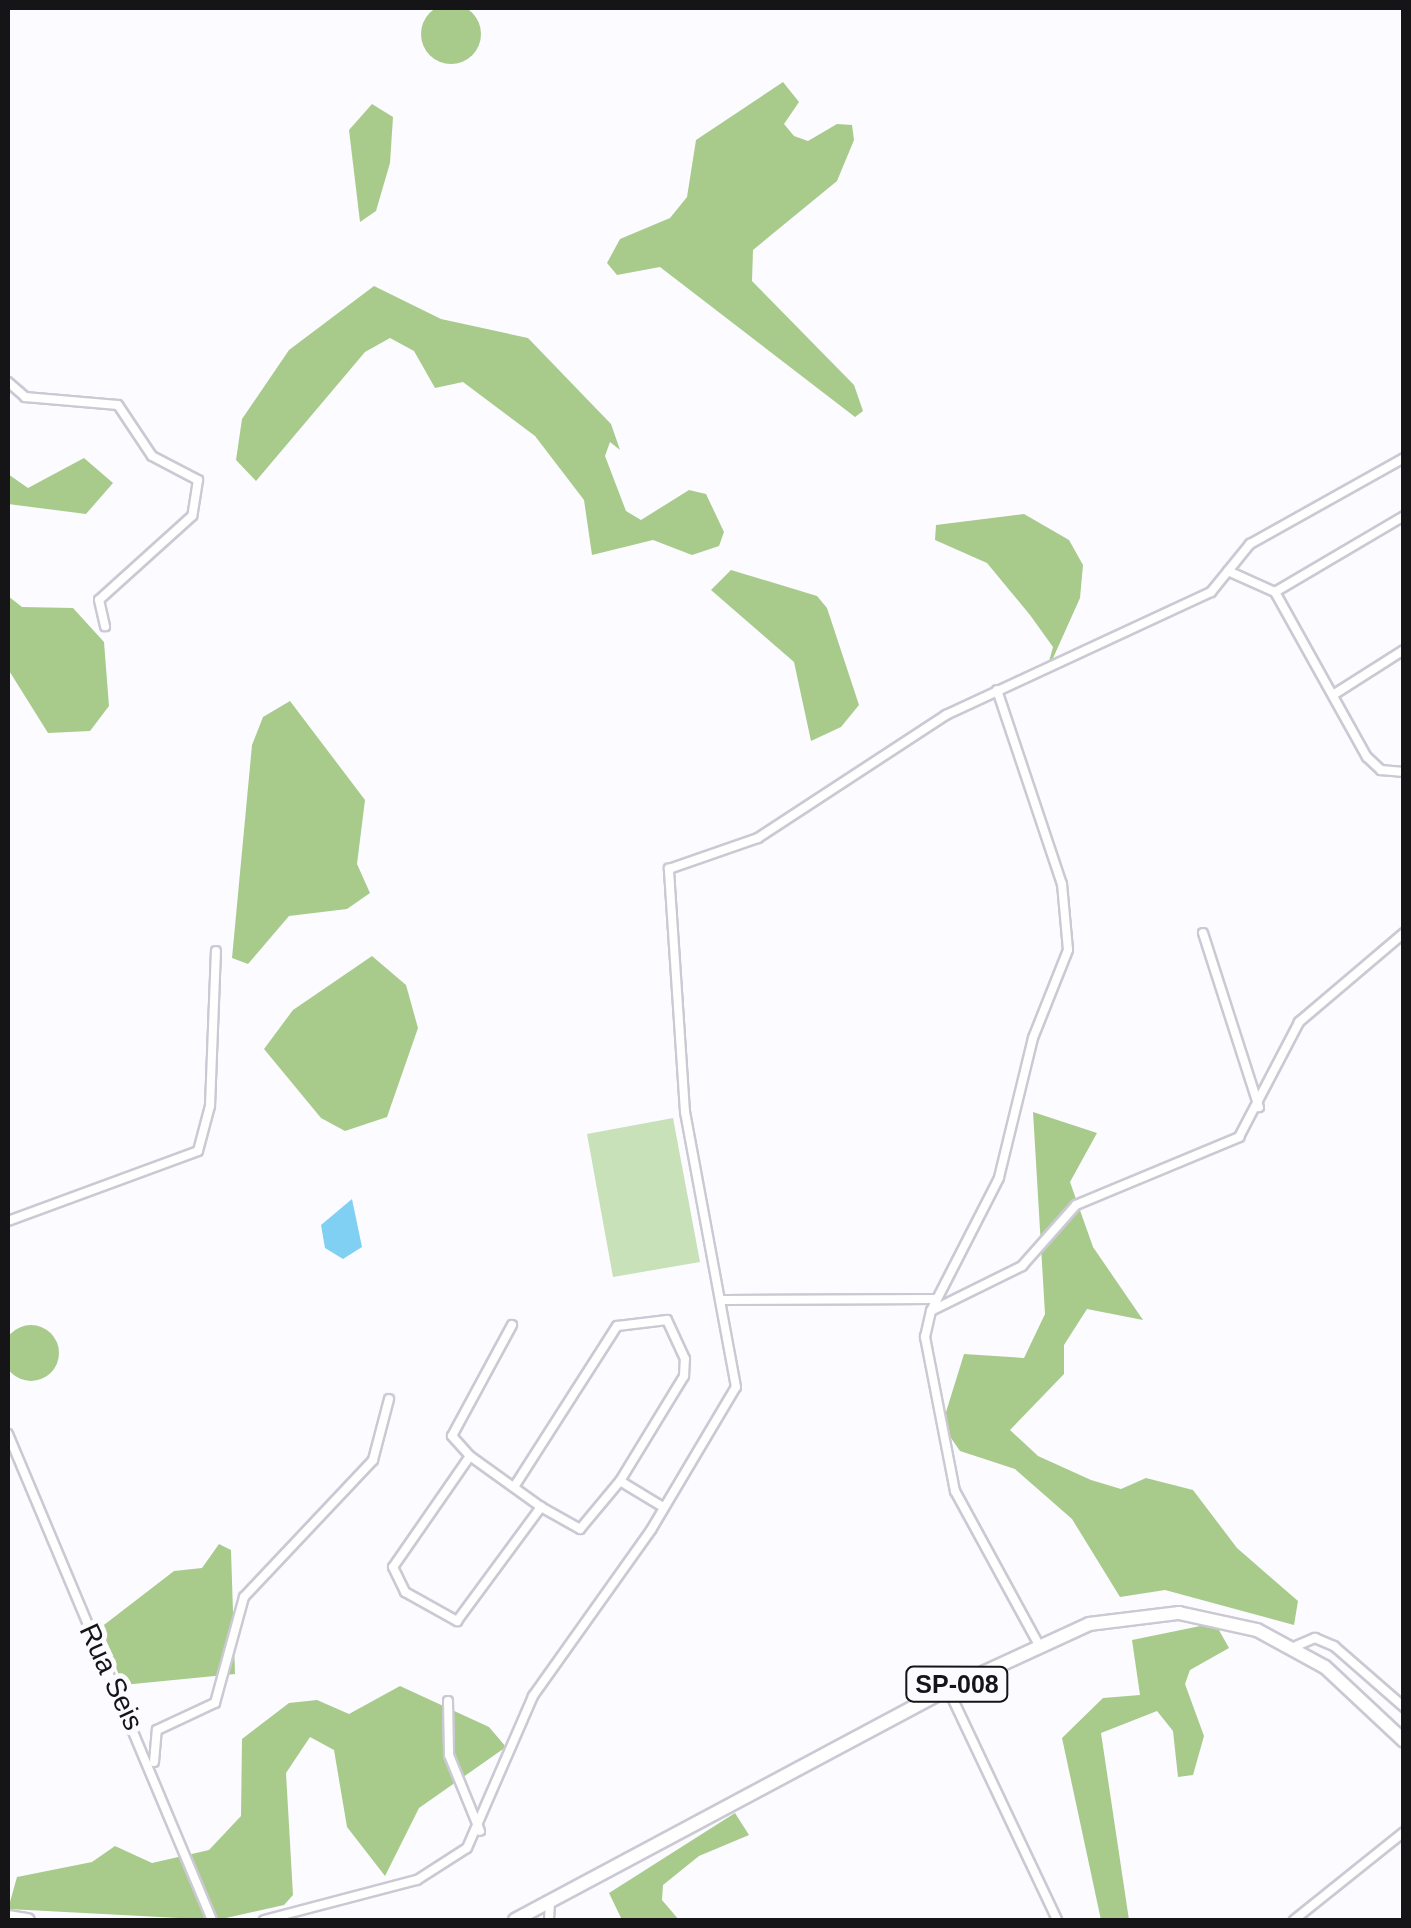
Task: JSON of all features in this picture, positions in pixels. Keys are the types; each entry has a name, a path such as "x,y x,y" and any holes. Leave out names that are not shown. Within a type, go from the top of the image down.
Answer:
{"main road":[{"name":"SP-008","path":"524,1919 1038,1642 1090,1624 1179,1613 1296,1646 1404,1741"},
{"path":"8,1918 28,1920"}],"street":[{"path":"8,382 24,397 118,406 152,456 198,480 192,516 99,600 105,626"},
{"path":"264,1920 287,1908 416,1880 454,1860 480,1831 534,1696 662,1507 736,1387 724,1300 685,1112 668,869 758,838 924,726 1186,605 1228,571 1250,544 1404,458"},
{"path":"1276,592 1404,516"},
{"path":"1228,571 1276,592 1375,766 1404,772"},
{"path":"1333,695 1404,650"},
{"path":"997,690 1062,884 1068,950 1033,1038 999,1178 934,1299 925,1337 955,1491 1038,1642"},
{"path":"1204,933 1259,1107"},
{"path":"931,1311 1022,1266 1076,1205 1239,1137 1259,1107 1299,1022 1404,933"},
{"path":"8,1221 198,1151 210,1106 216,951"},
{"path":"724,1300 934,1299"},
{"path":"512,1326 452,1428 470,1456 514,1487 541,1506 586,1527 620,1481 684,1376 675,1328 658,1318 610,1331 514,1487"},
{"path":"154,1767 157,1730 215,1703 244,1597 374,1460 389,1398"},
{"name":"Rua Seis","path":"8,1434 154,1767 160,1803 212,1920"},
{"path":"470,1456 393,1567 406,1592 457,1621 541,1506"},
{"path":"620,1481 662,1507"},
{"path":"1296,1646 1315,1638 1334,1646 1404,1707"},
{"path":"948,1689 1057,1920"},
{"path":"448,1701 449,1755 480,1831"},
{"path":"1294,1920 1404,1832"},
{"path":"549,1920 550,1902"},
{"path":"286,1920 287,1908"}],"green space":[{"path":"451,4 472,13 481,34 472,55 451,64 430,55 421,34 430,13"},
{"path":"783,82 799,102 784,124 794,136 808,141 837,124 852,125 854,140 837,181 753,250 752,281 854,385 863,411 855,417 660,267 617,275 607,263 620,239 670,218 687,197 696,140"},
{"path":"372,104 393,117 390,163 376,211 360,222 349,130"},
{"path":"374,286 441,319 528,338 611,424 620,450 610,442 605,456 626,511 641,520 689,490 706,494 724,532 719,546 692,555 653,540 592,555 584,500 535,436 463,382 435,388 414,351 390,338 365,352 256,481 236,460 242,419 289,350"},
{"path":"84,458 113,483 86,514 8,504 8,474 28,488"},
{"path":"1024,514 1069,540 1083,565 1080,598 1045,676 1053,647 1030,615 987,563 935,540 936,525"},
{"path":"731,570 817,596 827,608 859,705 841,727 811,741 794,662 711,590"},
{"path":"8,596 22,607 73,608 104,642 109,706 90,731 48,733 8,669"},
{"path":"290,701 365,800 357,864 370,893 347,909 289,916 248,964 232,958 252,745 263,717"},
{"path":"372,956 406,985 418,1028 387,1117 345,1131 321,1118 264,1049 293,1010"},
{"path":"1033,1112 1097,1133 1070,1182 1093,1247 1143,1320 1087,1309 1064,1345 1064,1374 1010,1430 1038,1456 1091,1480 1121,1489 1146,1478 1193,1490 1237,1548 1298,1601 1294,1625 1165,1590 1120,1597 1072,1519 1015,1469 960,1451 942,1425 964,1354 1024,1358 1045,1314"},
{"path":"673,1118 700,1262 613,1277 587,1134"},
{"path":"31,1325 51,1333 59,1353 51,1373 31,1381 11,1373 3,1353 11,1333"},
{"path":"219,1544 231,1550 235,1674 123,1685 100,1628 174,1571 202,1568"},
{"path":"1215,1623 1229,1648 1190,1670 1185,1684 1204,1736 1193,1775 1178,1777 1173,1731 1157,1711 1101,1733 1129,1920 1101,1920 1062,1738 1103,1698 1140,1695 1132,1640"},
{"path":"400,1686 489,1727 506,1747 419,1808 385,1876 347,1827 334,1750 310,1737 286,1773 293,1895 284,1905 217,1920 8,1909 17,1877 92,1862 115,1846 152,1863 209,1850 241,1816 242,1739 289,1703 317,1700 349,1714"},
{"path":"735,1813 749,1835 699,1856 663,1885 662,1900 679,1920 622,1920 609,1893"}],"water":[{"path":"352,1199 362,1247 343,1259 325,1248 321,1225"}]}
